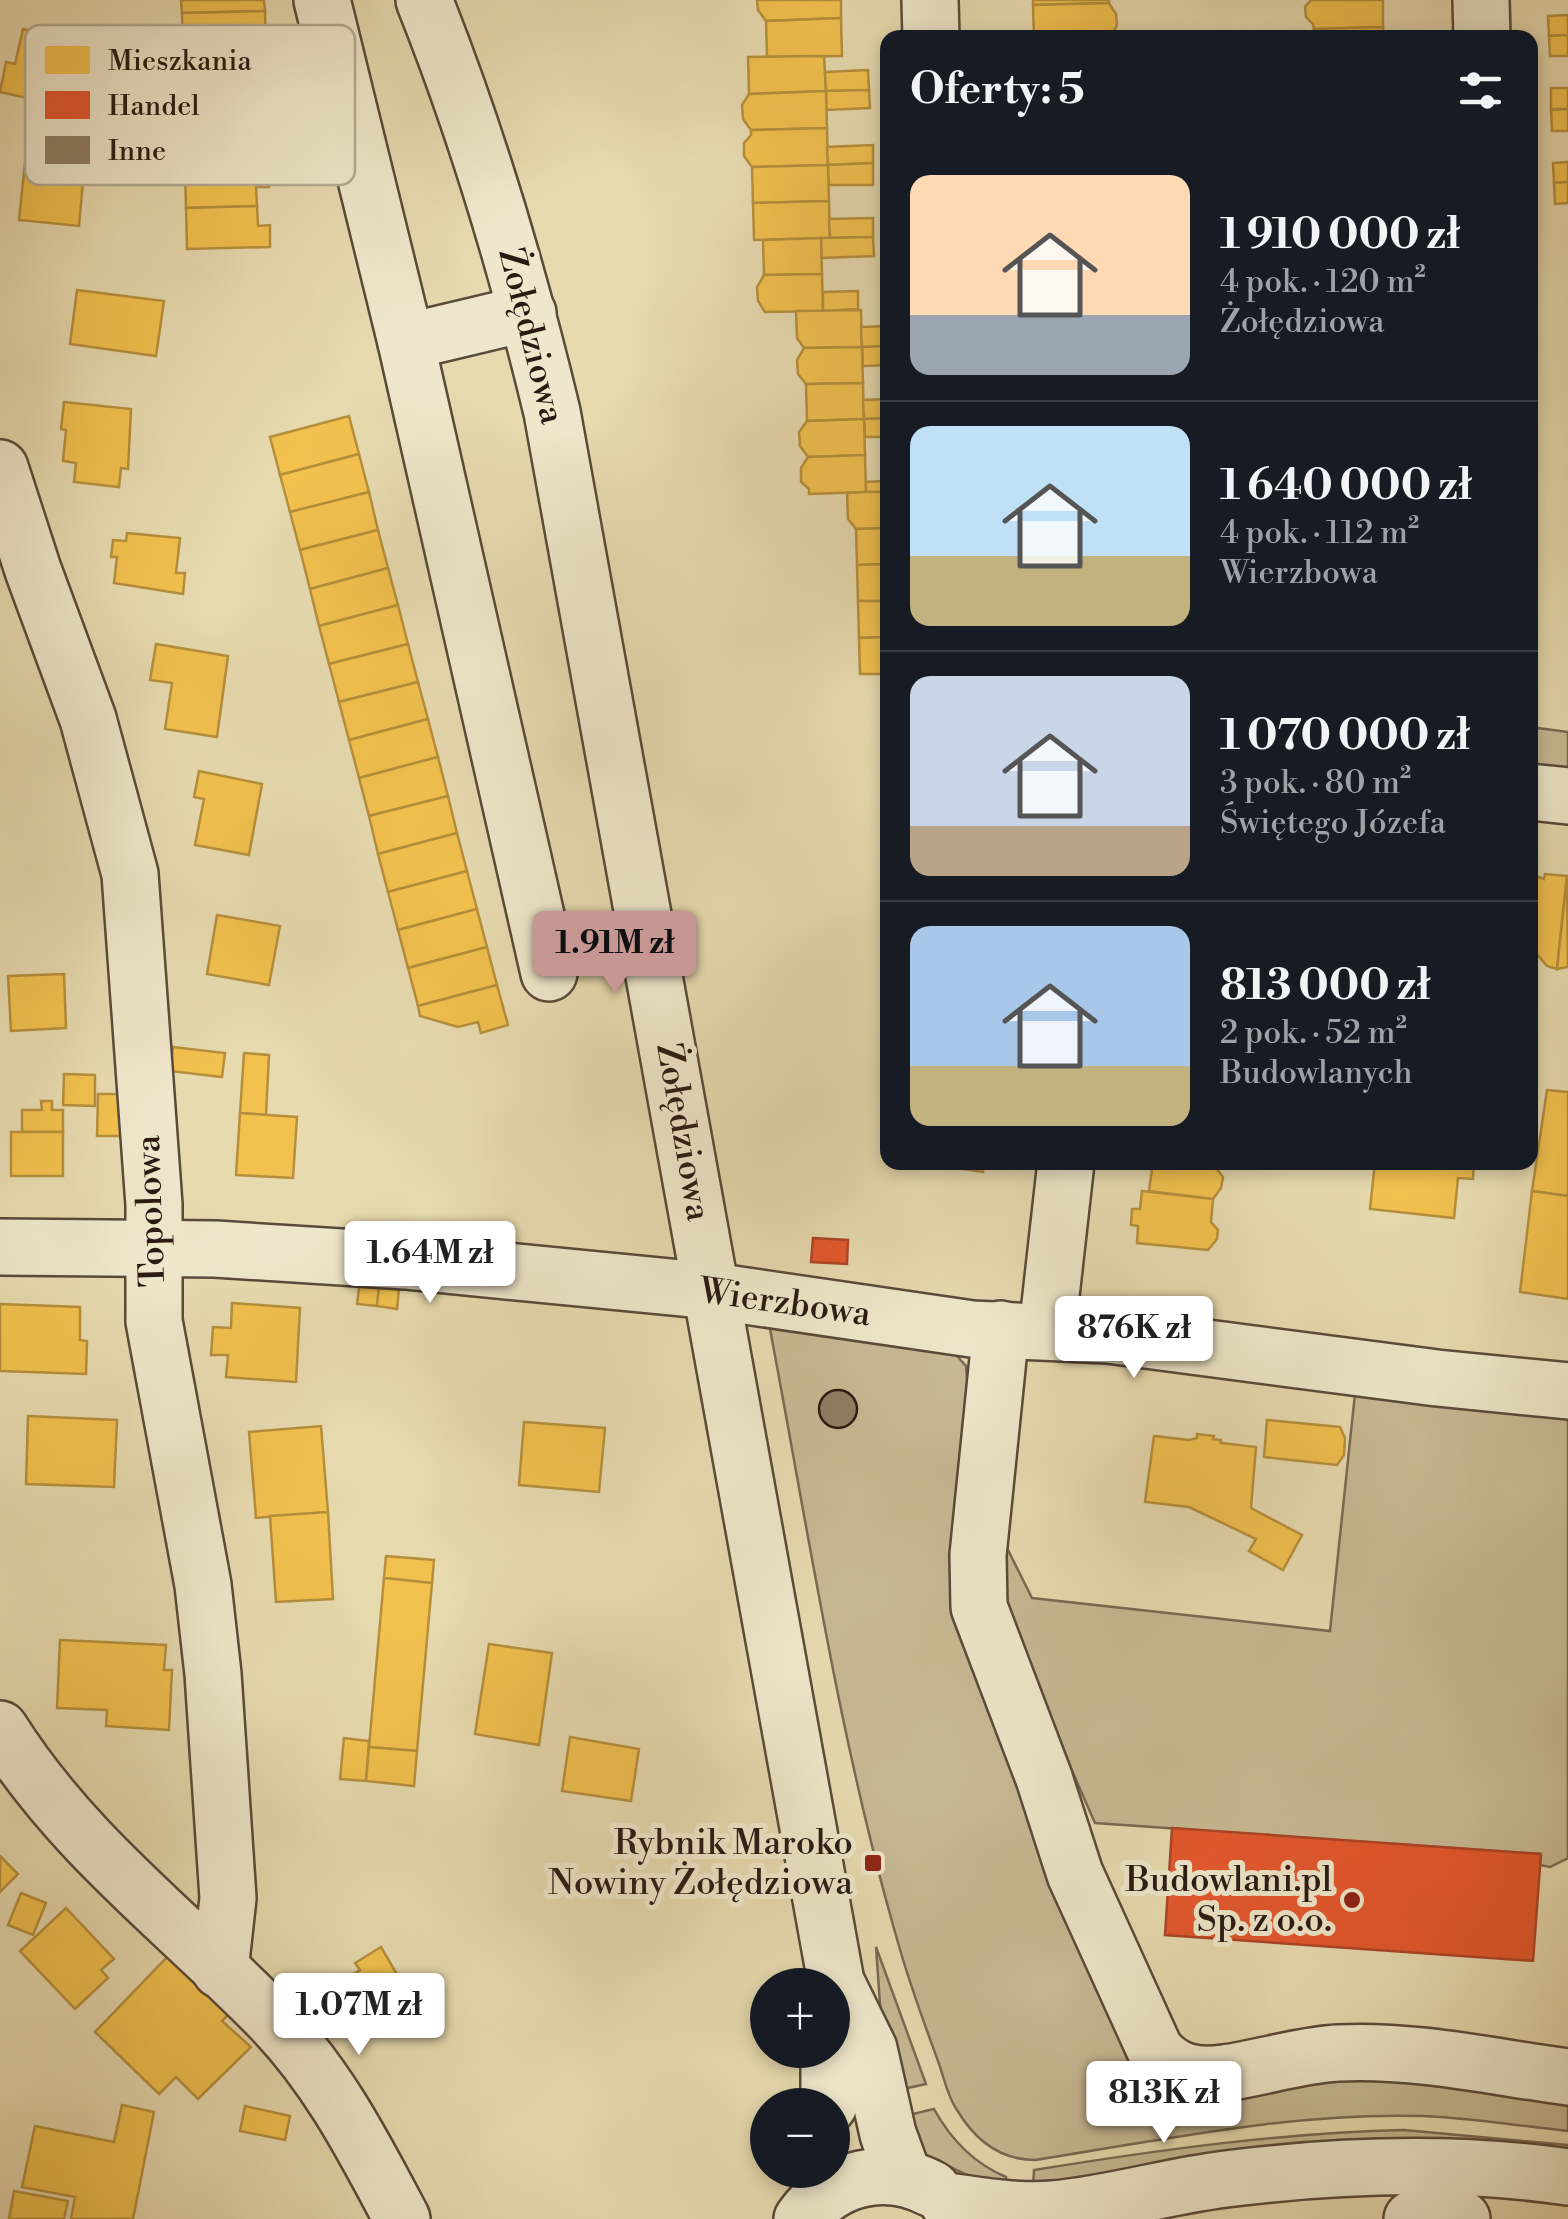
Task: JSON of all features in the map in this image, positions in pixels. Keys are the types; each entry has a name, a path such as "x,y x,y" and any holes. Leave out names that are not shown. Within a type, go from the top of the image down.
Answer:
{"street":[{"path":"322,0 328,25"},
{"name":"Żołędziowa","path":"424,0 476,136 528,314 561,458 712,1291 829,1968"},
{"path":"930,0 932,30"},
{"path":"1480,0 1482,30"},
{"path":"355,134 406,342 548,973"},
{"path":"406,342 528,314"},
{"name":"Topolowa","path":"0,468 32,570 88,718 130,874 154,1206 154,1321 203,1585 214,1674 228,1898 220,1970"},
{"path":"1538,793 1568,796"},
{"path":"1064,1170 1024,1330 978,1555 979,1607 1044,1778 1074,1874 1155,2050 1172,2067 1198,2075 1311,2056 1366,2053 1568,2078"},
{"name":"Wierzbowa","path":"0,1247 153,1247 338,1255 712,1291 972,1329 1108,1335 1568,1391"},
{"path":"0,1729 35,1781 77,1832 266,2012 330,2090 402,2219"},
{"name":"Żołędziowa","path":"850,2022 869,2049 888,2134 938,2199"},
{"path":"817,2195 861,2178 938,2199 1049,2209 1224,2179 1378,2168 1466,2168 1568,2177"},
{"path":"1412,2219 1462,2219"}],"shaded area":[{"path":"1538,728 1568,732 1568,775 1538,771"},
{"path":"792,1324 949,1347 966,1366 970,1422 957,1601 991,1718 1102,1990 1146,2066 1450,2082 1568,2102 1568,2131 1423,2116 1326,2118 1228,2129 1035,2160 1000,2152 972,2130 951,2099 912,1990 859,1793 770,1329"},
{"path":"1356,1384 1568,1412 1568,1858 1550,1867 1540,1865 1540,1854 1095,1823 1015,1641 997,1564 1001,1536 1032,1598 1330,1631"},
{"path":"876,1947 926,2084 894,2091 883,2047"},
{"path":"934,2109 964,2149 1006,2177 1006,2186 969,2176 919,2149 900,2117"},
{"path":"1404,2130 1568,2145 1568,2162 1033,2189 1034,2170 1219,2144"}],"building: Mieszkania":[{"path":"181,0 264,0 265,11 182,13"},
{"path":"757,0 841,0 841,18 766,21 758,10"},
{"path":"1033,0 1109,0 1109,3 1033,5"},
{"path":"1311,0 1383,0 1383,27 1314,29 1306,17 1305,7"},
{"path":"1109,3 1117,25 1114,30 1034,30 1033,5"},
{"path":"265,11 265,25 182,25 182,13"},
{"path":"1568,15 1568,35 1549,36 1548,16"},
{"path":"841,18 842,56 767,57 766,21"},
{"path":"1383,27 1383,30 1314,30"},
{"path":"25,29 25,98 0,92 6,62 15,64"},
{"path":"1568,35 1568,56 1550,56 1549,36"},
{"path":"824,56 826,91 749,94 748,57"},
{"path":"868,70 869,90 826,91 825,72"},
{"path":"1551,88 1568,88 1568,109 1551,109"},
{"path":"869,90 870,108 826,110 826,91"},
{"path":"826,91 827,128 751,130 743,119 742,105 749,94"},
{"path":"1568,109 1568,131 1552,131 1551,110"},
{"path":"827,128 828,165 752,167 744,156 744,143 751,130"},
{"path":"873,145 873,163 828,165 827,147"},
{"path":"1568,162 1568,182 1554,183 1553,163"},
{"path":"25,163 25,185 83,185 79,226 19,220"},
{"path":"873,163 873,185 828,185 828,165"},
{"path":"828,165 829,201 753,203 752,167"},
{"path":"1568,182 1568,203 1555,204 1554,183"},
{"path":"185,185 269,185 256,187 257,206 186,208"},
{"path":"829,201 830,238 754,240 753,203"},
{"path":"257,206 258,226 270,225 270,247 187,249 186,208"},
{"path":"873,218 873,237 830,238 829,219"},
{"path":"873,237 874,256 821,258 821,238"},
{"path":"821,238 822,274 764,275 763,240"},
{"path":"822,274 823,311 765,312 758,301 757,287 764,275"},
{"path":"77,290 164,301 156,356 70,344"},
{"path":"858,291 858,309 823,311 823,292"},
{"path":"861,310 862,347 804,348 797,338 796,311"},
{"path":"880,326 880,346 862,347 861,327"},
{"path":"880,346 880,365 863,366 862,347"},
{"path":"862,347 863,383 806,384 798,374 797,360 804,348"},
{"path":"863,383 864,419 807,421 806,384"},
{"path":"880,399 880,418 864,419 863,400"},
{"path":"64,402 131,409 128,469 121,468 119,487 74,482 76,463 63,461"},
{"path":"349,416 359,454 280,475 270,437"},
{"path":"880,418 880,437 865,437 864,419"},
{"path":"864,419 865,455 808,457 800,446 799,432 807,421"},
{"path":"359,454 369,492 290,512 280,475"},
{"path":"865,455 866,492 809,494 801,482 801,468 808,457"},
{"path":"880,481 880,492 866,492 866,482"},
{"path":"369,492 378,530 300,550 290,512"},
{"path":"880,492 880,528 856,529 848,519 847,493"},
{"path":"880,528 880,564 857,565 856,529"},
{"path":"378,530 388,568 310,589 300,550"},
{"path":"127,533 180,538 176,573 185,573 183,594 114,583 117,557 111,557 113,540 126,541"},
{"path":"880,564 880,601 858,601 857,565"},
{"path":"388,568 398,605 319,626 310,589"},
{"path":"858,601 880,601 880,637 859,638"},
{"path":"398,605 408,644 329,664 319,626"},
{"path":"880,637 880,674 860,674 859,638"},
{"path":"156,644 228,656 217,737 165,729 172,683 150,680"},
{"path":"408,644 418,682 339,702 329,664"},
{"path":"418,682 428,719 349,740 339,702"},
{"path":"428,719 438,757 359,778 349,740"},
{"path":"438,757 448,796 369,816 359,778"},
{"path":"199,771 262,784 249,855 195,845 204,799 194,797"},
{"path":"448,796 457,833 378,854 369,816"},
{"path":"457,833 467,871 388,892 378,854"},
{"path":"467,871 477,909 398,930 388,892"},
{"path":"1567,876 1557,969 1547,966 1538,955 1538,877"},
{"path":"1567,876 1568,967 1557,969"},
{"path":"477,909 487,947 408,968 398,930"},
{"path":"217,915 280,926 269,985 207,974"},
{"path":"487,947 497,985 418,1006 408,968"},
{"path":"64,974 66,1028 11,1031 8,976"},
{"path":"497,985 508,1025 481,1033 478,1022 458,1027 420,1016 418,1006"},
{"path":"173,1047 225,1053 222,1077 170,1071"},
{"path":"244,1053 269,1055 266,1115 240,1113"},
{"path":"64,1074 95,1075 95,1106 63,1105"},
{"path":"1547,1090 1568,1092 1568,1196 1532,1191"},
{"path":"98,1094 125,1094 124,1136 97,1136"},
{"path":"41,1101 52,1101 52,1110 63,1110 63,1132 22,1132 22,1110 42,1110"},
{"path":"240,1113 297,1117 293,1178 236,1175"},
{"path":"11,1132 63,1132 63,1176 11,1176"},
{"path":"1152,1170 1218,1170 1223,1177 1213,1199 1149,1191"},
{"path":"1374,1170 1474,1170 1473,1179 1458,1178 1454,1218 1370,1209"},
{"path":"1142,1191 1213,1199 1211,1222 1218,1230 1217,1239 1208,1250 1137,1243 1138,1226 1131,1225 1132,1209 1140,1209"},
{"path":"1532,1191 1568,1196 1568,1299 1520,1292"},
{"path":"361,1274 380,1276 377,1306 357,1304"},
{"path":"380,1276 400,1278 397,1309 377,1306"},
{"path":"232,1303 300,1308 296,1382 226,1377 228,1355 211,1355 213,1327 231,1328"},
{"path":"0,1304 80,1307 80,1340 87,1341 86,1374 0,1371"},
{"path":"28,1416 117,1420 114,1487 26,1484"},
{"path":"1267,1420 1340,1427 1345,1438 1344,1455 1337,1465 1264,1457"},
{"path":"524,1422 605,1428 599,1492 519,1485"},
{"path":"321,1426 328,1512 256,1518 249,1432"},
{"path":"1197,1434 1214,1436 1221,1443 1256,1447 1251,1508 1302,1535 1283,1570 1249,1551 1256,1539 1189,1507 1145,1502 1154,1436 1189,1440 1197,1438"},
{"path":"328,1512 333,1599 276,1602 270,1516"},
{"path":"386,1556 434,1560 432,1583 384,1578"},
{"path":"384,1578 432,1583 417,1751 369,1747"},
{"path":"60,1640 166,1645 164,1670 172,1670 169,1730 106,1726 107,1710 57,1708"},
{"path":"489,1644 552,1653 539,1745 475,1734"},
{"path":"570,1737 639,1749 631,1801 562,1791"},
{"path":"344,1738 369,1741 366,1781 340,1779"},
{"path":"369,1747 417,1751 414,1786 366,1781"},
{"path":"0,1856 18,1874 0,1892"},
{"path":"21,1893 46,1903 33,1935 8,1925"},
{"path":"66,1908 114,1959 101,1970 108,1978 75,2009 20,1951"},
{"path":"381,1947 412,2000 363,2030 336,1985 360,1970 355,1963"},
{"path":"171,1953 232,2011 222,2021 251,2047 198,2099 176,2077 159,2094 95,2032"},
{"path":"122,2105 154,2112 133,2219 71,2219 75,2197 22,2187 35,2126 114,2142"},
{"path":"245,2106 290,2116 285,2140 240,2131"},
{"path":"14,2191 68,2201 64,2219 9,2219"}],"building: Handel":[{"path":"813,1238 848,1240 847,1264 811,1262"},
{"name":"Budowlani.pl Sp. z o.o.","path":"1172,1828 1541,1854 1533,1961 1165,1935"}],"building: Inne":[{"path":"838,1390 851,1396 857,1409 851,1422 838,1428 825,1422 819,1409 825,1396"}],"place":[{"name":"Rybnik Maroko Nowiny Żołędziowa","path":"873,1863"},
{"name":"Budowlani.pl Sp. z o.o.","path":"1352,1900"}]}
